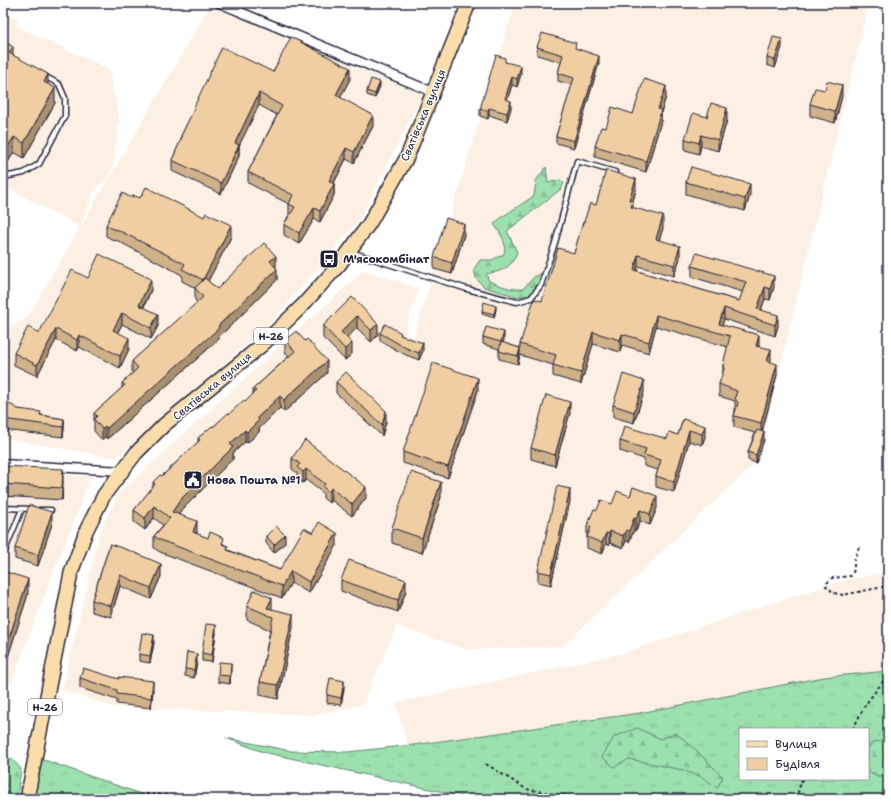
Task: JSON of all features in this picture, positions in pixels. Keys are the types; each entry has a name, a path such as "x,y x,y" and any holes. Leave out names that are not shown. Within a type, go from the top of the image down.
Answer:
{"main road":[{"name":"Сватівська вулиця","path":"27,799 71,573 86,531 104,495 136,453 164,425 262,345 301,307 339,265 369,224 407,158 469,3"}],"street":[{"path":"219,3 434,92"},
{"path":"3,464 122,471"}],"lane":[{"path":"3,173 9,176 24,173 39,164 64,116 65,98 59,84 40,74"},
{"path":"349,251 467,289 517,302 531,298 541,285 555,243 577,161 615,172"},
{"path":"3,508 51,510"},
{"path":"3,555 22,509"}],"path":[{"path":"859,547 854,560 854,570 851,576 832,578 825,585 834,593 843,595 888,586"},
{"path":"854,728 865,705 888,675"},
{"path":"486,764 526,789 586,799"},
{"path":"796,799 802,780"},
{"path":"146,794 169,795 185,799"}],"shaded area":[{"path":"410,3 434,3 430,12"},
{"path":"515,3 869,3 756,466 753,465 563,646 468,650 397,626 362,705 315,715 113,707 62,690 101,528 120,492 364,270 418,288 406,328 411,346"},
{"path":"210,6 423,94 359,220 272,321 116,458 3,438 3,332 27,318"},
{"path":"3,11 18,21 16,26 109,69 119,121 113,166 105,182 96,186 80,227 3,185"},
{"path":"3,473 91,476 11,683 3,680"},
{"path":"888,572 888,671 824,677 634,714 413,763 396,703 624,653 763,606 849,579"}],"green space":[{"path":"546,167 548,183 560,180 564,183 561,189 507,231 517,252 515,258 509,266 497,272 486,274 489,281 514,289 523,289 534,277 543,273 536,289 529,295 518,297 484,287 476,278 474,269 480,260 492,260 504,254 505,249 501,235 494,224 534,196 536,181"},
{"path":"888,671 888,799 475,799 263,752 226,738 291,751 348,752 413,745 640,713 824,677"},
{"path":"637,728 661,739 676,733 695,749 723,777 717,788 702,777 683,770 629,759 614,767 602,757 614,737"},
{"path":"888,740 888,775 878,776 869,772 869,747 873,742"},
{"path":"11,758 21,769 17,799 3,799 3,761"},
{"path":"39,760 47,761 144,795 136,799 33,799"}],"building":[{"path":"542,33 576,43 575,48 599,56 574,141 556,136 574,78 558,73 563,55 537,47"},
{"path":"291,37 350,68 336,95 373,115 354,152 346,148 329,181 334,184 320,211 314,208 299,233 284,224 295,207 289,204 293,195 248,172 282,106 259,93 235,143 239,145 221,183 172,160 182,137 181,136 222,47 273,72"},
{"path":"773,37 782,39 775,60 767,58"},
{"path":"3,40 13,47 9,53 48,74 44,82 55,88 24,143 14,137 8,146 3,143"},
{"path":"496,55 505,58 505,62 521,66 517,79 512,77 505,99 511,101 507,113 489,108 488,111 480,109"},
{"path":"371,79 380,82 375,94 367,91"},
{"path":"644,79 666,86 658,109 661,110 646,161 595,146 601,127 606,128 612,107 633,114"},
{"path":"827,81 842,85 835,111 810,104 815,88 825,90"},
{"path":"711,103 727,108 718,140 701,135 699,143 685,139 693,113 707,117"},
{"path":"691,167 750,184 745,199 686,182"},
{"path":"606,170 636,179 629,200 633,201 631,207 663,216 656,239 680,246 674,265 638,255 634,270 739,301 746,282 692,266 696,253 774,276 770,289 765,287 757,309 778,315 775,325 724,308 719,324 759,335 756,346 771,349 767,361 777,364 761,423 734,416 738,403 735,397 737,391 719,384 724,369 723,365 730,336 656,315 649,342 622,334 620,340 593,332 581,373 553,365 556,355 520,344 534,299 542,301 558,248 574,253 590,203 596,205"},
{"path":"146,187 204,217 206,213 231,225 203,280 182,269 185,264 106,225 122,193 132,198 133,195 140,198"},
{"path":"446,218 464,224 452,263 434,257"},
{"path":"264,243 276,256 270,261 277,269 218,326 219,328 107,428 105,426 102,429 94,419 97,416 94,413 125,385 122,383 138,368 132,361 203,297 195,288 205,278 217,289"},
{"path":"99,254 151,279 139,305 158,314 151,328 122,313 113,330 129,338 120,356 79,335 77,340 56,329 37,365 14,353 28,327 39,333 72,270 88,278"},
{"path":"352,297 378,324 371,330 357,316 341,332 352,343 345,349 323,326"},
{"path":"484,302 496,306 494,314 482,311"},
{"path":"385,324 401,333 400,335 423,343 419,353 406,348 380,333"},
{"path":"486,327 504,332 501,342 483,337"},
{"path":"296,331 305,341 307,339 327,361 284,400 280,396 257,418 259,420 247,432 245,430 230,444 233,447 182,498 172,512 197,521 193,532 208,538 210,532 224,538 222,544 228,546 227,550 280,570 304,528 313,533 319,522 337,533 309,582 291,571 282,586 160,540 154,536 170,518 154,506 145,518 134,510 155,484 153,482 160,475 162,476 200,440 198,438 228,413 229,414 244,400 245,402 256,391 253,389 295,351 285,340"},
{"path":"501,342 520,348 518,356 499,351"},
{"path":"433,363 478,378 448,467 403,452"},
{"path":"346,372 386,411 382,425 336,382"},
{"path":"623,374 644,381 634,412 613,405"},
{"path":"546,395 570,402 555,455 531,448"},
{"path":"5,401 18,409 41,412 40,415 64,419 63,427 3,419 3,404"},
{"path":"683,419 705,426 702,434 689,430 674,482 656,476 661,460 644,455 646,449 620,441 624,426 667,439 669,432 678,435"},
{"path":"757,430 764,432 756,455 748,452"},
{"path":"305,440 366,487 352,504 331,488 329,492 323,487 325,484 306,469 303,472 297,467 300,464 292,458"},
{"path":"3,466 63,469 62,488 3,484"},
{"path":"411,472 441,482 422,538 392,528"},
{"path":"557,486 570,489 551,574 538,571"},
{"path":"633,487 657,496 650,514 640,510 636,519 634,518 629,531 626,530 623,536 610,531 609,534 606,533 602,543 587,537 591,527 587,526 594,509 597,510 601,500 612,504 617,491 630,496"},
{"path":"29,505 52,512 38,555 15,548"},
{"path":"276,526 285,535 274,545 266,536"},
{"path":"110,544 161,564 151,588 120,575 111,606 92,600"},
{"path":"349,560 406,580 398,600 341,580"},
{"path":"6,572 28,579 5,651 3,650 3,582"},
{"path":"254,590 272,598 267,608 293,614 278,685 260,682 273,617 247,606"},
{"path":"206,624 216,625 212,655 202,653"},
{"path":"142,633 154,635 150,656 139,654"},
{"path":"187,652 197,654 194,670 185,669"},
{"path":"219,662 231,663 230,676 218,675"},
{"path":"83,668 119,679 119,677 153,681 151,698 117,694 117,690 80,678"},
{"path":"330,678 344,681 341,698 327,695"}],"place":[{"name":"М'ясокомбінат","path":"329,259"},
{"name":"Нова Пошта №1","path":"193,480"}]}
